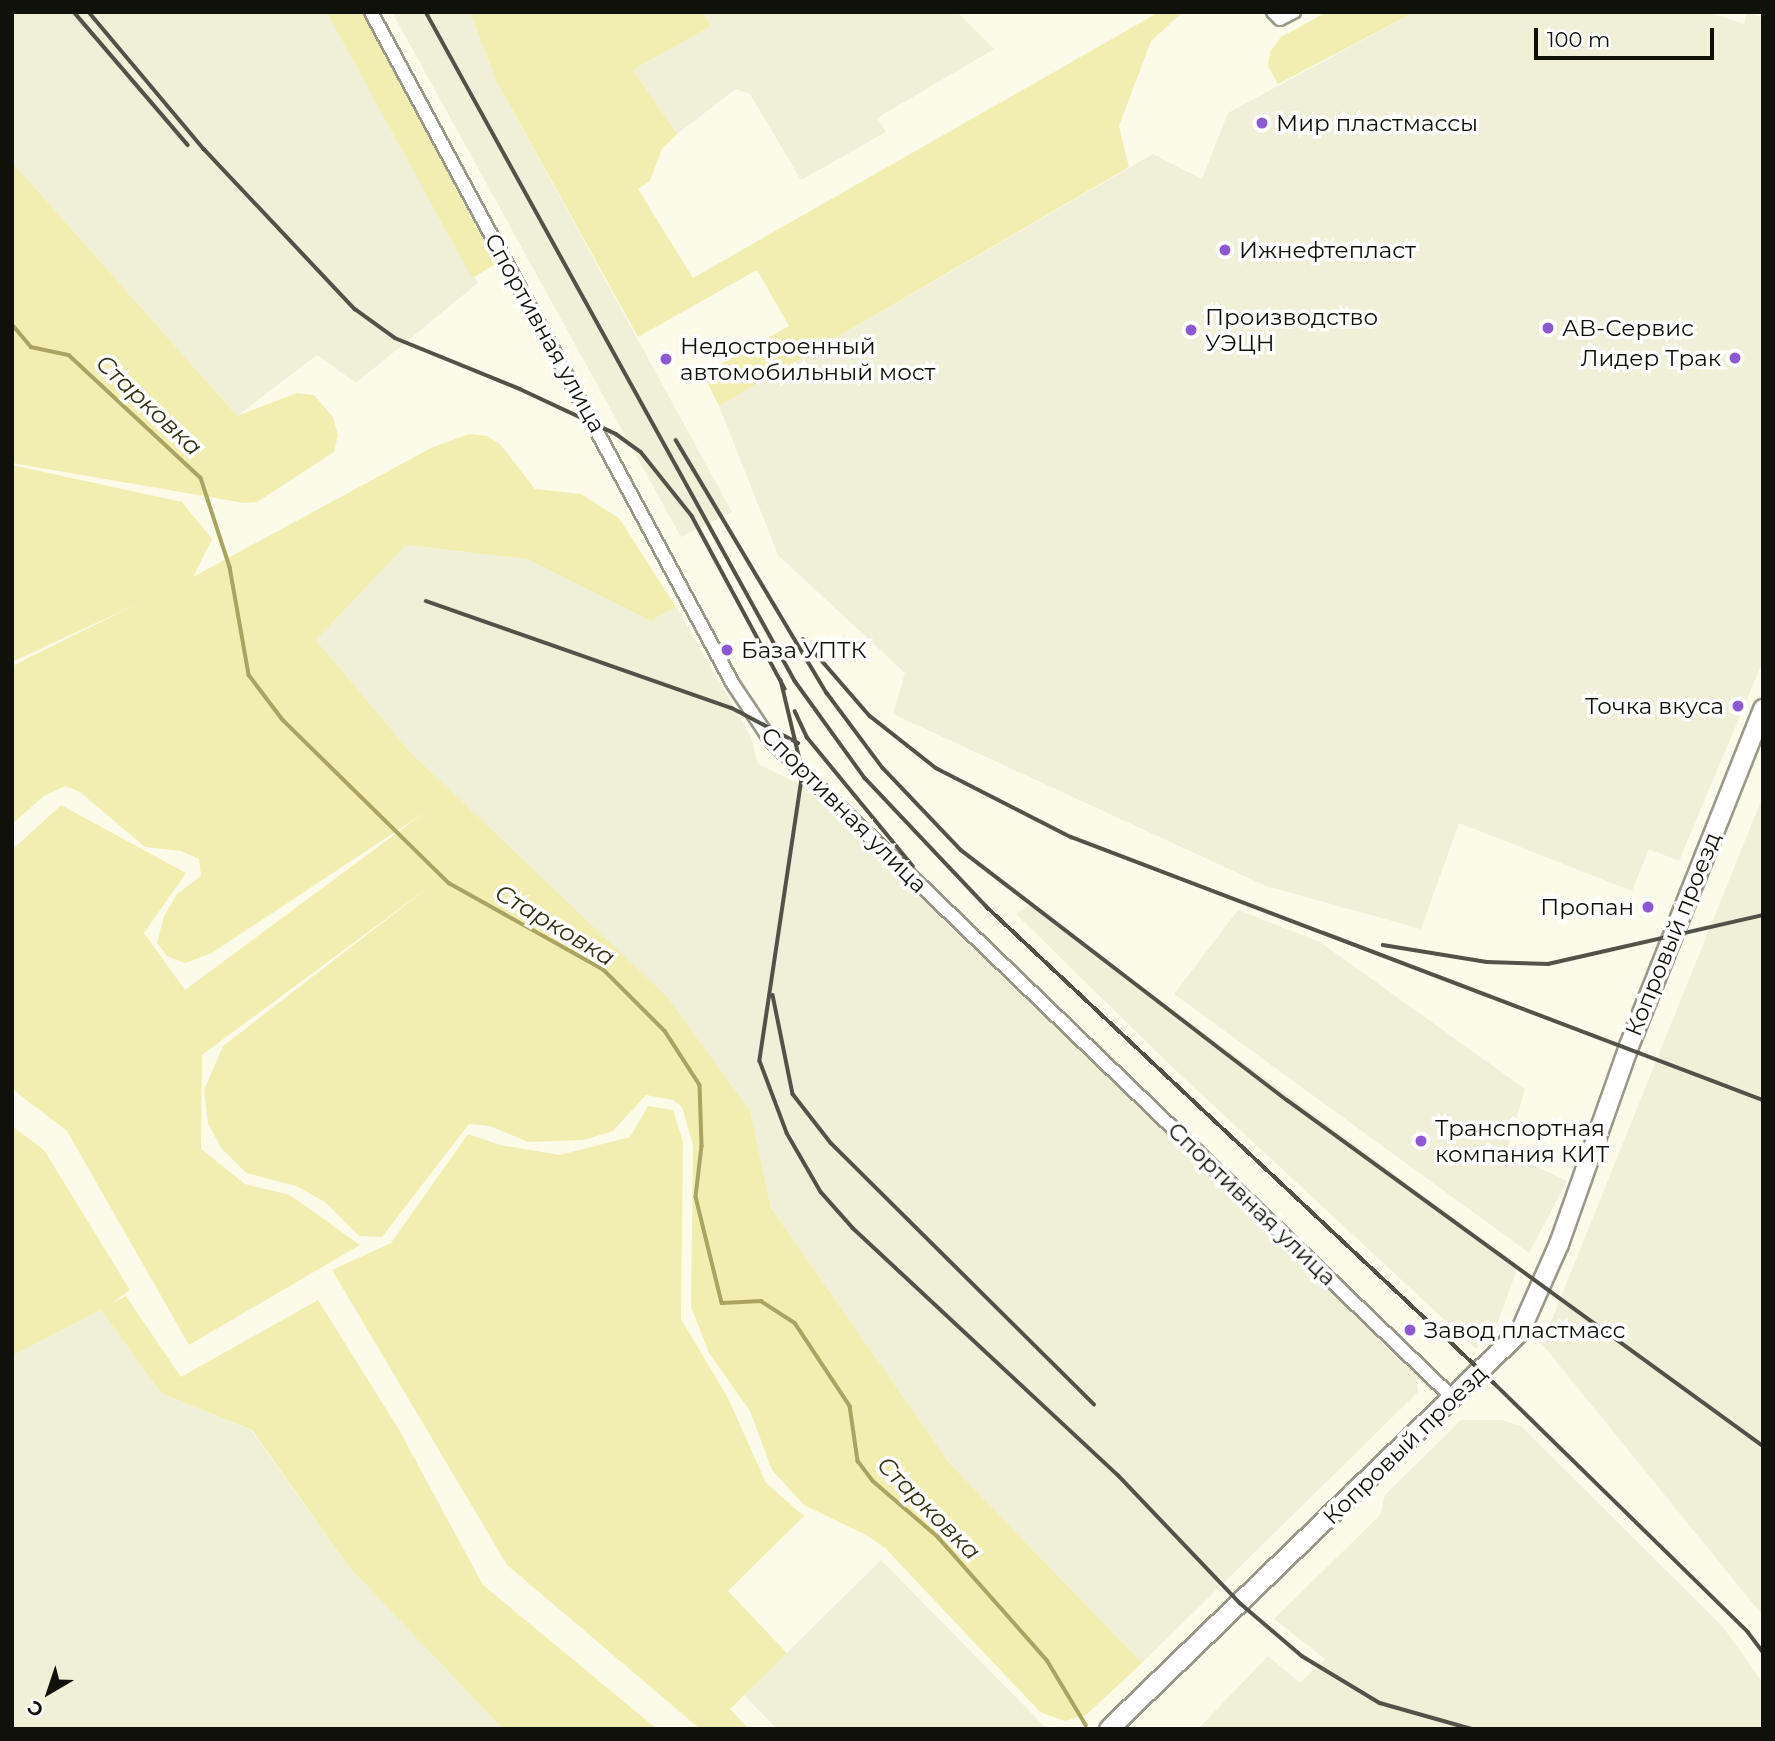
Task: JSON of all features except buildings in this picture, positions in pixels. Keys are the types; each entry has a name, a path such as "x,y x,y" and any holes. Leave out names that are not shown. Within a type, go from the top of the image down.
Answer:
{"main road":[{"name":"Копровый проезд","path":"1109,1729 1454,1399 1520,1332 1530,1315 1629,1046 1763,709"}],"street":[{"name":"Спортивная улица","path":"371,12 733,684 771,741 1454,1399"},
{"path":"1276,15 1294,12"}],"shaded area":[{"path":"12,12 329,12 478,283 356,383 317,355 237,416 12,162"},
{"path":"327,12 363,12 496,264 472,278"},
{"path":"392,12 470,12 496,80 732,512 681,537"},
{"path":"470,12 703,12 711,26 633,70 677,134 662,149 650,181 638,189 693,278 1159,12 1183,12 1151,41 1119,126 1129,167 719,406 703,374 789,326 757,270 638,337 496,80"},
{"path":"703,12 957,12 994,49 877,118 886,132 801,180 750,94 736,89 677,134 633,70 711,26"},
{"path":"1327,12 1415,12 1278,84 1268,66 1270,52 1281,37"},
{"path":"1415,12 1709,12 1744,24 1747,12 1763,18 1763,661 1679,861 1649,849 1632,891 1459,823 1421,929 1266,886 893,714 905,673 778,555 719,406 1153,154 1202,179 1228,113"},
{"path":"12,162 237,416 297,393 314,395 333,417 338,435 334,452 257,502 244,503 12,463"},
{"path":"469,434 487,436 500,444 535,489 581,494 619,518 676,607 651,621 527,559 406,545 316,640 410,752 667,997 750,1111 771,1208 950,1464 1142,1663 1086,1715 1065,1721 1040,1712 886,1549 868,1536 804,1505 772,1470 750,1411 709,1353 691,1307 693,1145 682,1107 673,1100 646,1095 613,1131 584,1140 528,1142 490,1126 469,1124 382,1237 359,1236 325,1202 296,1186 246,1173 221,1148 208,1123 204,1090 223,1046 430,886 202,1055 201,1149 245,1184 290,1195 360,1245 189,1345 67,1131 12,1089 12,850 61,805 186,873 144,933 185,990 425,812 212,953 185,963 167,956 157,943 164,916 177,894 201,876 199,859 181,851 145,847 80,792 65,786 44,796 12,824 12,666 137,604 12,662 12,465 182,502 212,539 193,577 431,448"},
{"path":"406,545 527,559 651,621 676,607 750,735 758,764 814,791 1415,1368 1418,1392 1142,1663 950,1464 771,1208 750,1111 498,836 410,752 316,640"},
{"path":"1763,796 1763,1616 1542,1344"},
{"path":"1031,904 1518,1266 1498,1322 1476,1349 1170,1065 1016,914"},
{"path":"1238,910 1320,942 1525,1089 1506,1153 1567,1181 1529,1253 1174,994"},
{"path":"648,1106 673,1110 683,1142 681,1319 728,1398 766,1483 804,1516 728,1591 787,1653 730,1709 749,1729 700,1729 507,1565 332,1270 391,1243 468,1134 500,1145 560,1155 630,1137"},
{"path":"12,1126 44,1150 130,1290 112,1303 126,1296 181,1377 318,1300 398,1428 483,1585 657,1729 503,1729 349,1567 252,1430 161,1393 101,1310 12,1356"},
{"path":"101,1310 161,1393 251,1430 349,1567 503,1729 12,1729 12,1356"},
{"path":"1461,1420 1501,1420 1521,1426 1723,1627 1763,1683 1763,1729 1198,1729 1268,1656 1300,1683 1325,1659 1274,1619 1380,1515 1385,1495"},
{"path":"881,1560 1047,1729 777,1729 744,1695"}],"waterway":[{"name":"Старковка","path":"12,324 31,347 69,355 201,478 230,567 249,675 283,720 449,883 604,970 665,1031 700,1085 702,1146 696,1197 722,1303 761,1301 795,1323 850,1406 858,1461 873,1481 938,1537 1047,1660 1086,1725"}],"railway":[{"path":"74,12 188,145"},
{"path":"89,12 204,149 355,309 395,338 520,389 616,434 641,452 692,516 785,689"},
{"path":"426,12 795,681 865,778 987,907 1494,1383 1748,1632 1763,1652"},
{"path":"676,440 827,693 883,768 961,850 1287,1100 1763,1446"},
{"path":"426,601 732,708 798,743"},
{"path":"803,639 870,716 936,768 1071,837 1763,1100"},
{"path":"781,680 803,772 760,1061 787,1133 821,1192 853,1228 1118,1475 1240,1603 1302,1656 1380,1703 1472,1729"},
{"path":"795,711 807,737 913,866"},
{"path":"1383,945 1487,962 1548,964 1763,915"},
{"path":"773,995 793,1094 831,1143 1094,1404"}],"place":[{"name":"Мир пластмассы","path":"1262,123"},
{"name":"Ижнефтепласт","path":"1225,250"},
{"name":"АВ-Сервис","path":"1548,328"},
{"name":"Производство УЭЦН","path":"1191,330"},
{"name":"Лидер Трак","path":"1735,358"},
{"name":"Недостроенный автомобильный мост","path":"666,359"},
{"name":"База УПТК","path":"727,650"},
{"name":"Точка вкуса","path":"1738,706"},
{"name":"Пропан","path":"1648,907"},
{"name":"Транспортная компания КИТ","path":"1421,1141"},
{"name":"Завод пластмасс","path":"1410,1330"}]}
